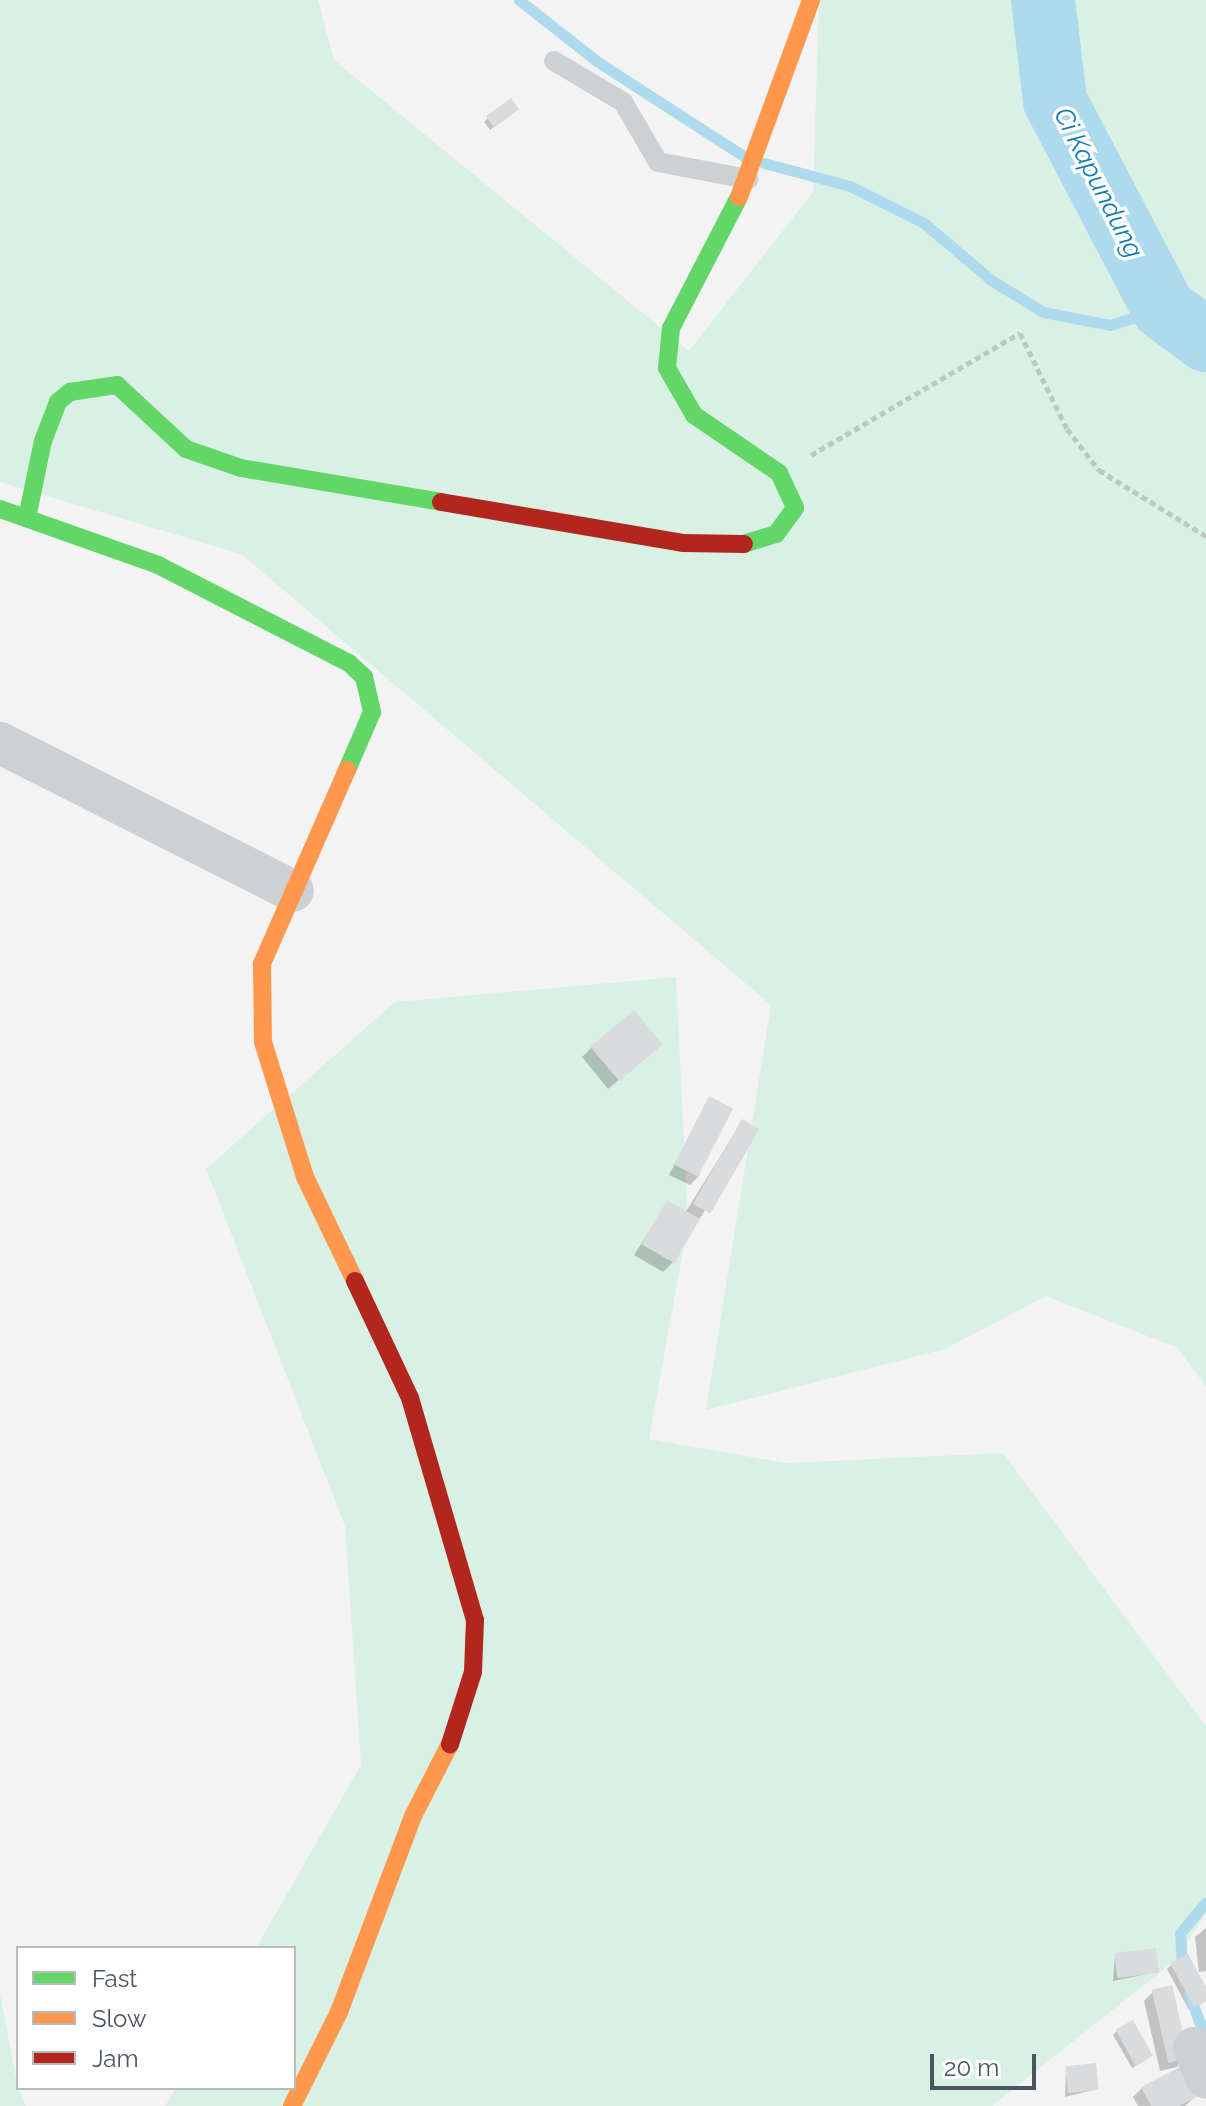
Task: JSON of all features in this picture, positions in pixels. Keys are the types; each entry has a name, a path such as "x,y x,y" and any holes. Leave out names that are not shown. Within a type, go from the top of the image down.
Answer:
{"street":[{"path":"27,518 43,441 58,402 70,392 117,385 186,449 241,468 683,543 740,545 776,534 795,508 779,473 694,415 667,368 671,328 748,179 811,0"},
{"path":"0,509 158,565 349,663 364,677 372,712 262,964 263,1042 305,1177 410,1398 475,1620 473,1672 458,1729 413,1816 339,2012 292,2106"},
{"path":"0,743 293,891"}],"lane":[{"path":"554,61 623,102 658,162 748,179"}],"path":[{"path":"779,473 1020,333 1067,429 1099,470 1206,536"}],"green space":[{"path":"0,0 318,0 334,60 689,351 813,192 819,0 1206,0 1206,1387 1178,1348 1046,1296 945,1349 706,1410 771,1005 241,554 0,482"},
{"path":"676,977 688,1223 649,1439 786,1463 1003,1453 1206,1726 1206,1914 1174,1961 992,2106 165,2106 175,2090 296,2090 296,1946 257,1946 361,1765 345,1526 206,1169 395,1002"},
{"path":"0,1993 16,2090 19,2090 26,2106 0,2106"}],"building":[{"path":"511,98 519,109 494,128 486,116"},
{"path":"634,1010 663,1044 619,1081 590,1047"},
{"path":"709,1096 733,1108 698,1177 674,1165"},
{"path":"742,1119 759,1129 710,1214 693,1204"},
{"path":"667,1200 700,1219 674,1263 642,1244"},
{"path":"1156,1948 1159,1973 1117,1978 1114,1953"},
{"path":"1188,1954 1206,1987 1206,2001 1194,2007 1170,1963"},
{"path":"1172,1985 1189,2058 1168,2063 1152,1990"},
{"path":"1133,2020 1153,2056 1135,2066 1116,2030"},
{"path":"1096,2063 1099,2090 1068,2093 1065,2066"},
{"path":"1184,2065 1199,2096 1179,2106 1151,2106 1141,2087"}],"waterway":[{"path":"519,0 598,62 748,159"},
{"name":"Ci Kapundung","path":"1043,0 1055,101 1163,308 1206,340"},
{"path":"764,163 850,186 924,223 991,280 1043,312 1110,325 1163,308"},
{"path":"1182,1969 1180,1933 1206,1902"},
{"path":"1189,1993 1206,2041"}],"traffic: fast":[{"path":"739,197 671,328 667,368 694,415 779,473 795,508 776,534 744,544"},
{"path":"27,518 43,441 58,402 70,392 117,385 186,449 241,468 441,502"},
{"path":"0,509 158,565 349,663 364,677 372,712 347,770"}],"traffic: slow":[{"path":"739,197 811,0"},
{"path":"347,770 262,964 263,1042 305,1177 355,1281"},
{"path":"292,2106 339,2012 413,1816 450,1744"}],"traffic: jam":[{"path":"441,502 683,543 744,544"},
{"path":"355,1281 410,1398 475,1620 473,1672 450,1744"}]}
